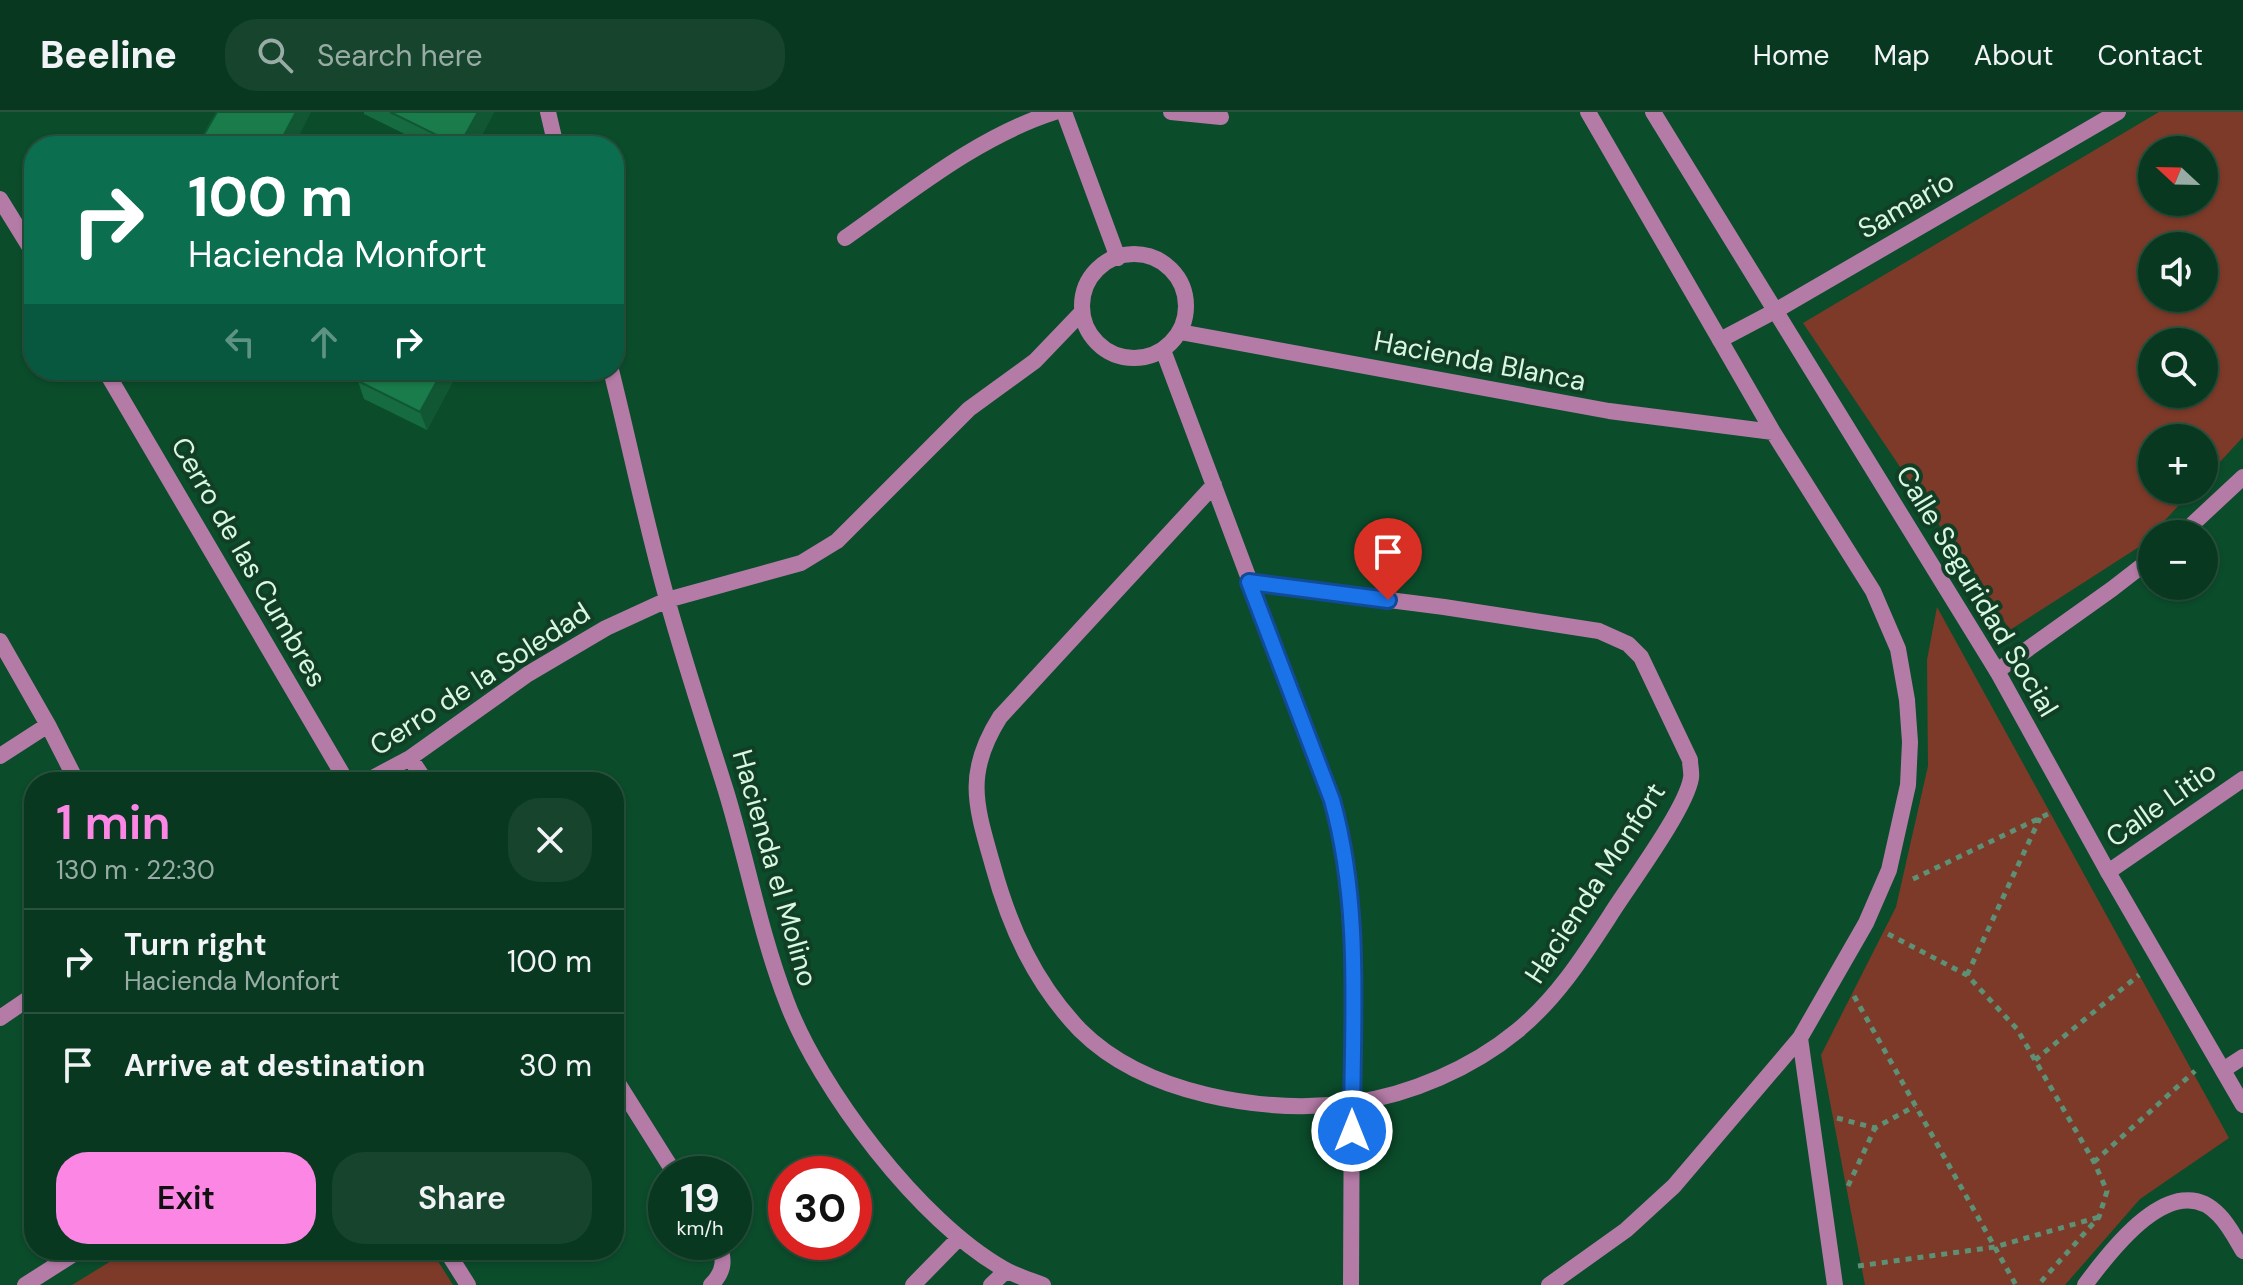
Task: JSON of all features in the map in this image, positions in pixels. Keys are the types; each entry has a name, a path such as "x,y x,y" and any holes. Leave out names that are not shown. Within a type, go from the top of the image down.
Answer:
{"street":[{"path":"548,112 554,136"},
{"path":"845,238 981,145 1023,123 1055,112"},
{"path":"1064,112 1118,258"},
{"path":"1171,112 1221,117"},
{"path":"1549,1285 1626,1230 1674,1186 1800,1038 1866,923 1889,870 1908,785 1910,742 1898,649 1873,591 1773,432 1588,112"},
{"name":"Samario","path":"1720,340 2118,112"},
{"name":"Calle Seguridad Social","path":"1659,114 1775,311 1997,671 2108,872 2243,1105"},
{"path":"0,199 24,238"},
{"path":"1131,254 1163,262 1184,288 1187,306 1180,332 1163,350 1146,358 1129,359 1112,354 1098,344 1087,329 1082,312 1083,296 1089,280 1100,267 1118,258 1131,254"},
{"path":"667,600 801,563 837,541 969,409 1035,361 1082,312"},
{"name":"Hacienda Blanca","path":"1180,332 1609,411 1773,432"},
{"path":"1163,350 1332,800 1341,834 1348,872 1353,937 1351,1285"},
{"name":"Cerro de las Cumbres","path":"111,380 341,772"},
{"name":"Hacienda el Molino","path":"613,380 667,600 728,798 764,933 813,1061 850,1116 909,1188 959,1238 1006,1271 1043,1285"},
{"path":"2197,520 2243,477"},
{"name":"Hacienda Monfort","path":"1214,485 1000,717 985,739 976,770 976,798 1006,915 1047,991 1081,1030 1113,1056 1151,1076 1204,1096 1243,1102 1352,1103 1428,1083 1469,1063 1515,1033 1551,1001 1574,971 1674,815 1691,779 1690,760 1641,657 1614,636 1460,609 1249,582"},
{"path":"1997,671 2138,568"},
{"name":"Cerro de la Soledad","path":"384,772 410,758 528,674 606,628 667,600"},
{"path":"0,641 72,772"},
{"path":"0,756 48,725"},
{"path":"410,758 419,772"},
{"name":"Calle Litio","path":"2108,872 2243,779"},
{"path":"0,1018 24,1002"},
{"path":"1800,1038 1834,1277"},
{"path":"2223,1070 2243,1057"},
{"path":"624,1093 664,1156"},
{"path":"2085,1285 2105,1258 2133,1230 2154,1212 2175,1201 2189,1199 2219,1214 2243,1251"},
{"path":"913,1285 959,1238"},
{"path":"25,1285 64,1260"},
{"path":"452,1260 468,1285"},
{"path":"711,1285 719,1277 723,1260"},
{"path":"991,1285 1006,1271"}],"path":[{"path":"1905,886 1913,879 2070,803"},
{"path":"1967,975 2041,817"},
{"path":"1884,932 1967,975 2017,1029 2094,1162 2107,1191 2099,1217 2038,1285"},
{"path":"2035,1060 2158,959"},
{"path":"1839,969 2016,1285"},
{"path":"2094,1162 2214,1054"},
{"path":"1846,1192 1875,1128 1915,1106"},
{"path":"1825,1115 1875,1128"},
{"path":"1834,1277 1995,1247 2099,1217 2133,1230"}],"shaded area":[{"path":"2159,112 2243,112 2243,437 2218,464 2218,424 2138,424 2138,504 2180,504 2165,520 2138,520 2138,548 2010,630 1803,323"},
{"path":"1937,607 2229,1138 2140,1199 2065,1285 1865,1285 1821,1055 1896,907 1928,766 1927,660"},
{"path":"113,1260 437,1260 453,1285 72,1285"}],"building":[{"path":"217,112 296,112 283,136 203,136"},
{"path":"390,112 478,112 465,136 439,136"},
{"path":"359,380 438,380 420,412"}],"route":[{"path":"1352,1131 1353,937 1348,872 1341,834 1332,800 1249,582 1388,600"}]}
